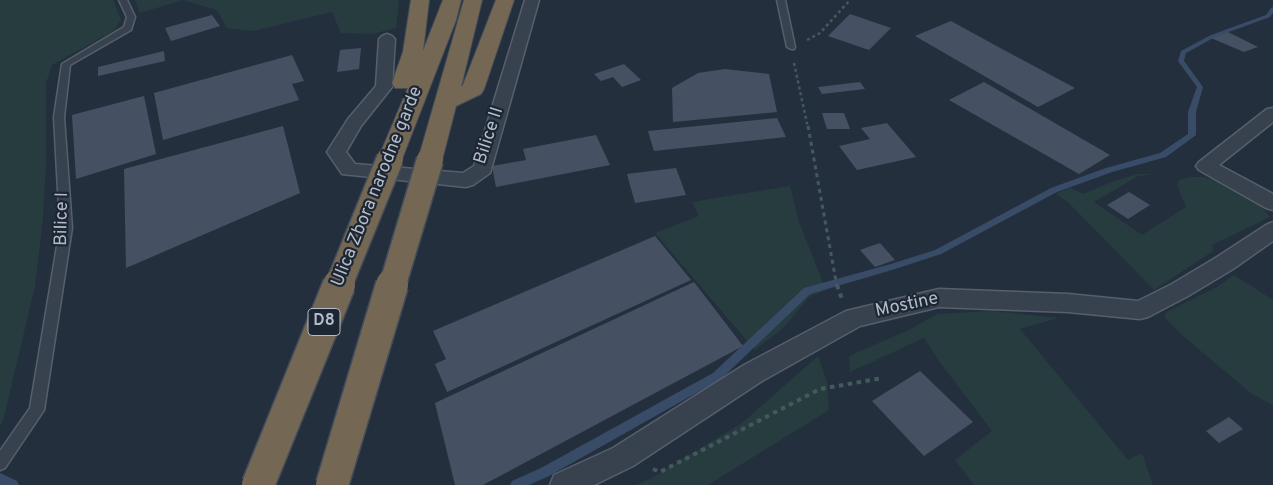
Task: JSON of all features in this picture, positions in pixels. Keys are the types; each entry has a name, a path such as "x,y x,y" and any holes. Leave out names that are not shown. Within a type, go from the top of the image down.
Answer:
{"highway":[{"path":"390,159 387,138 388,119 413,52 420,0"},
{"name":"Ulica Zbora narodne garde","path":"258,485 446,20 452,0"},
{"name":"Ulica Zbora narodne garde","path":"332,485 430,160 473,0"},
{"path":"445,103 472,89 505,0"}],"street":[{"name":"Bilice II","path":"387,39 384,87 354,123 336,152 349,170 466,180 483,168 532,0"},
{"path":"1273,113 1206,166 1273,203"},
{"name":"Mostine","path":"564,485 623,457 754,373 854,318 939,298 1068,303 1140,310 1225,264 1273,230"}],"lane":[{"name":"Bilice I","path":"1,462 37,410 66,228 59,117 66,64 128,28 131,18 123,0"},
{"path":"781,0 790,47"}],"path":[{"path":"850,0 820,34 790,47 808,124 838,292 854,318"},
{"path":"623,457 660,472 820,388 883,378"}],"green space":[{"path":"0,0 113,0 121,19 115,30 52,65 46,83 46,163 43,218 35,286 3,421 0,426"},
{"path":"135,0 183,0 140,13"},
{"path":"183,0 399,0 396,28 372,34 341,33 332,12 253,31 227,28 217,10"},
{"path":"1138,174 1152,174 1138,176 1094,202 1142,235 1186,207 1177,185 1179,180 1191,177 1204,177 1222,183 1248,197 1262,207 1270,217 1212,245 1213,251 1154,290 1068,202 1056,194 1070,188 1083,194"},
{"path":"790,186 799,222 826,290 809,297 783,328 755,350 655,233 699,216 692,202"},
{"path":"1234,275 1273,300 1273,405 1252,394 1182,335 1164,317 1167,312 1217,287"},
{"path":"991,311 1058,318 1020,329 1128,460 1142,453 1153,485 974,485 955,460 992,431 924,338 850,372 849,356 909,330 937,314"},
{"path":"818,356 827,382 829,410 708,485 636,485 652,478 742,423"}],"building":[{"path":"850,14 891,28 869,50 828,36"},
{"path":"212,15 220,26 171,41 165,28"},
{"path":"951,21 1075,88 1038,107 915,36"},
{"path":"1228,32 1258,47 1244,52 1211,38"},
{"path":"361,48 359,69 337,72 340,50"},
{"path":"164,51 165,61 98,76 98,67"},
{"path":"292,55 304,81 292,84 299,100 163,140 154,93"},
{"path":"624,64 641,80 622,87 613,77 601,81 594,74"},
{"path":"725,69 769,74 777,112 673,122 672,88 698,73"},
{"path":"860,82 865,89 822,94 818,87"},
{"path":"984,82 1110,155 1079,174 949,100"},
{"path":"144,96 156,154 76,179 72,115"},
{"path":"822,113 844,113 850,129 827,129"},
{"path":"777,118 786,137 654,151 648,131"},
{"path":"887,123 916,157 857,170 839,146 870,139 861,128"},
{"path":"283,126 300,193 126,268 124,169"},
{"path":"596,135 610,165 496,187 492,166 526,160 523,149"},
{"path":"676,168 686,195 635,203 627,174"},
{"path":"1129,192 1150,205 1128,219 1107,205"},
{"path":"655,236 691,280 447,392 435,364 446,359 433,331"},
{"path":"880,243 895,260 875,267 860,250"},
{"path":"694,282 743,346 483,485 455,485 435,403"},
{"path":"920,371 973,422 924,456 872,401"},
{"path":"1229,417 1243,429 1219,443 1206,431"}],"waterway":[{"path":"516,485 545,472 717,376 807,291 938,252 1054,190 1109,170 1163,155 1192,135 1192,112 1200,87 1181,61 1183,52 1213,36 1268,16 1273,9"},
{"path":"0,479 13,485"}]}
